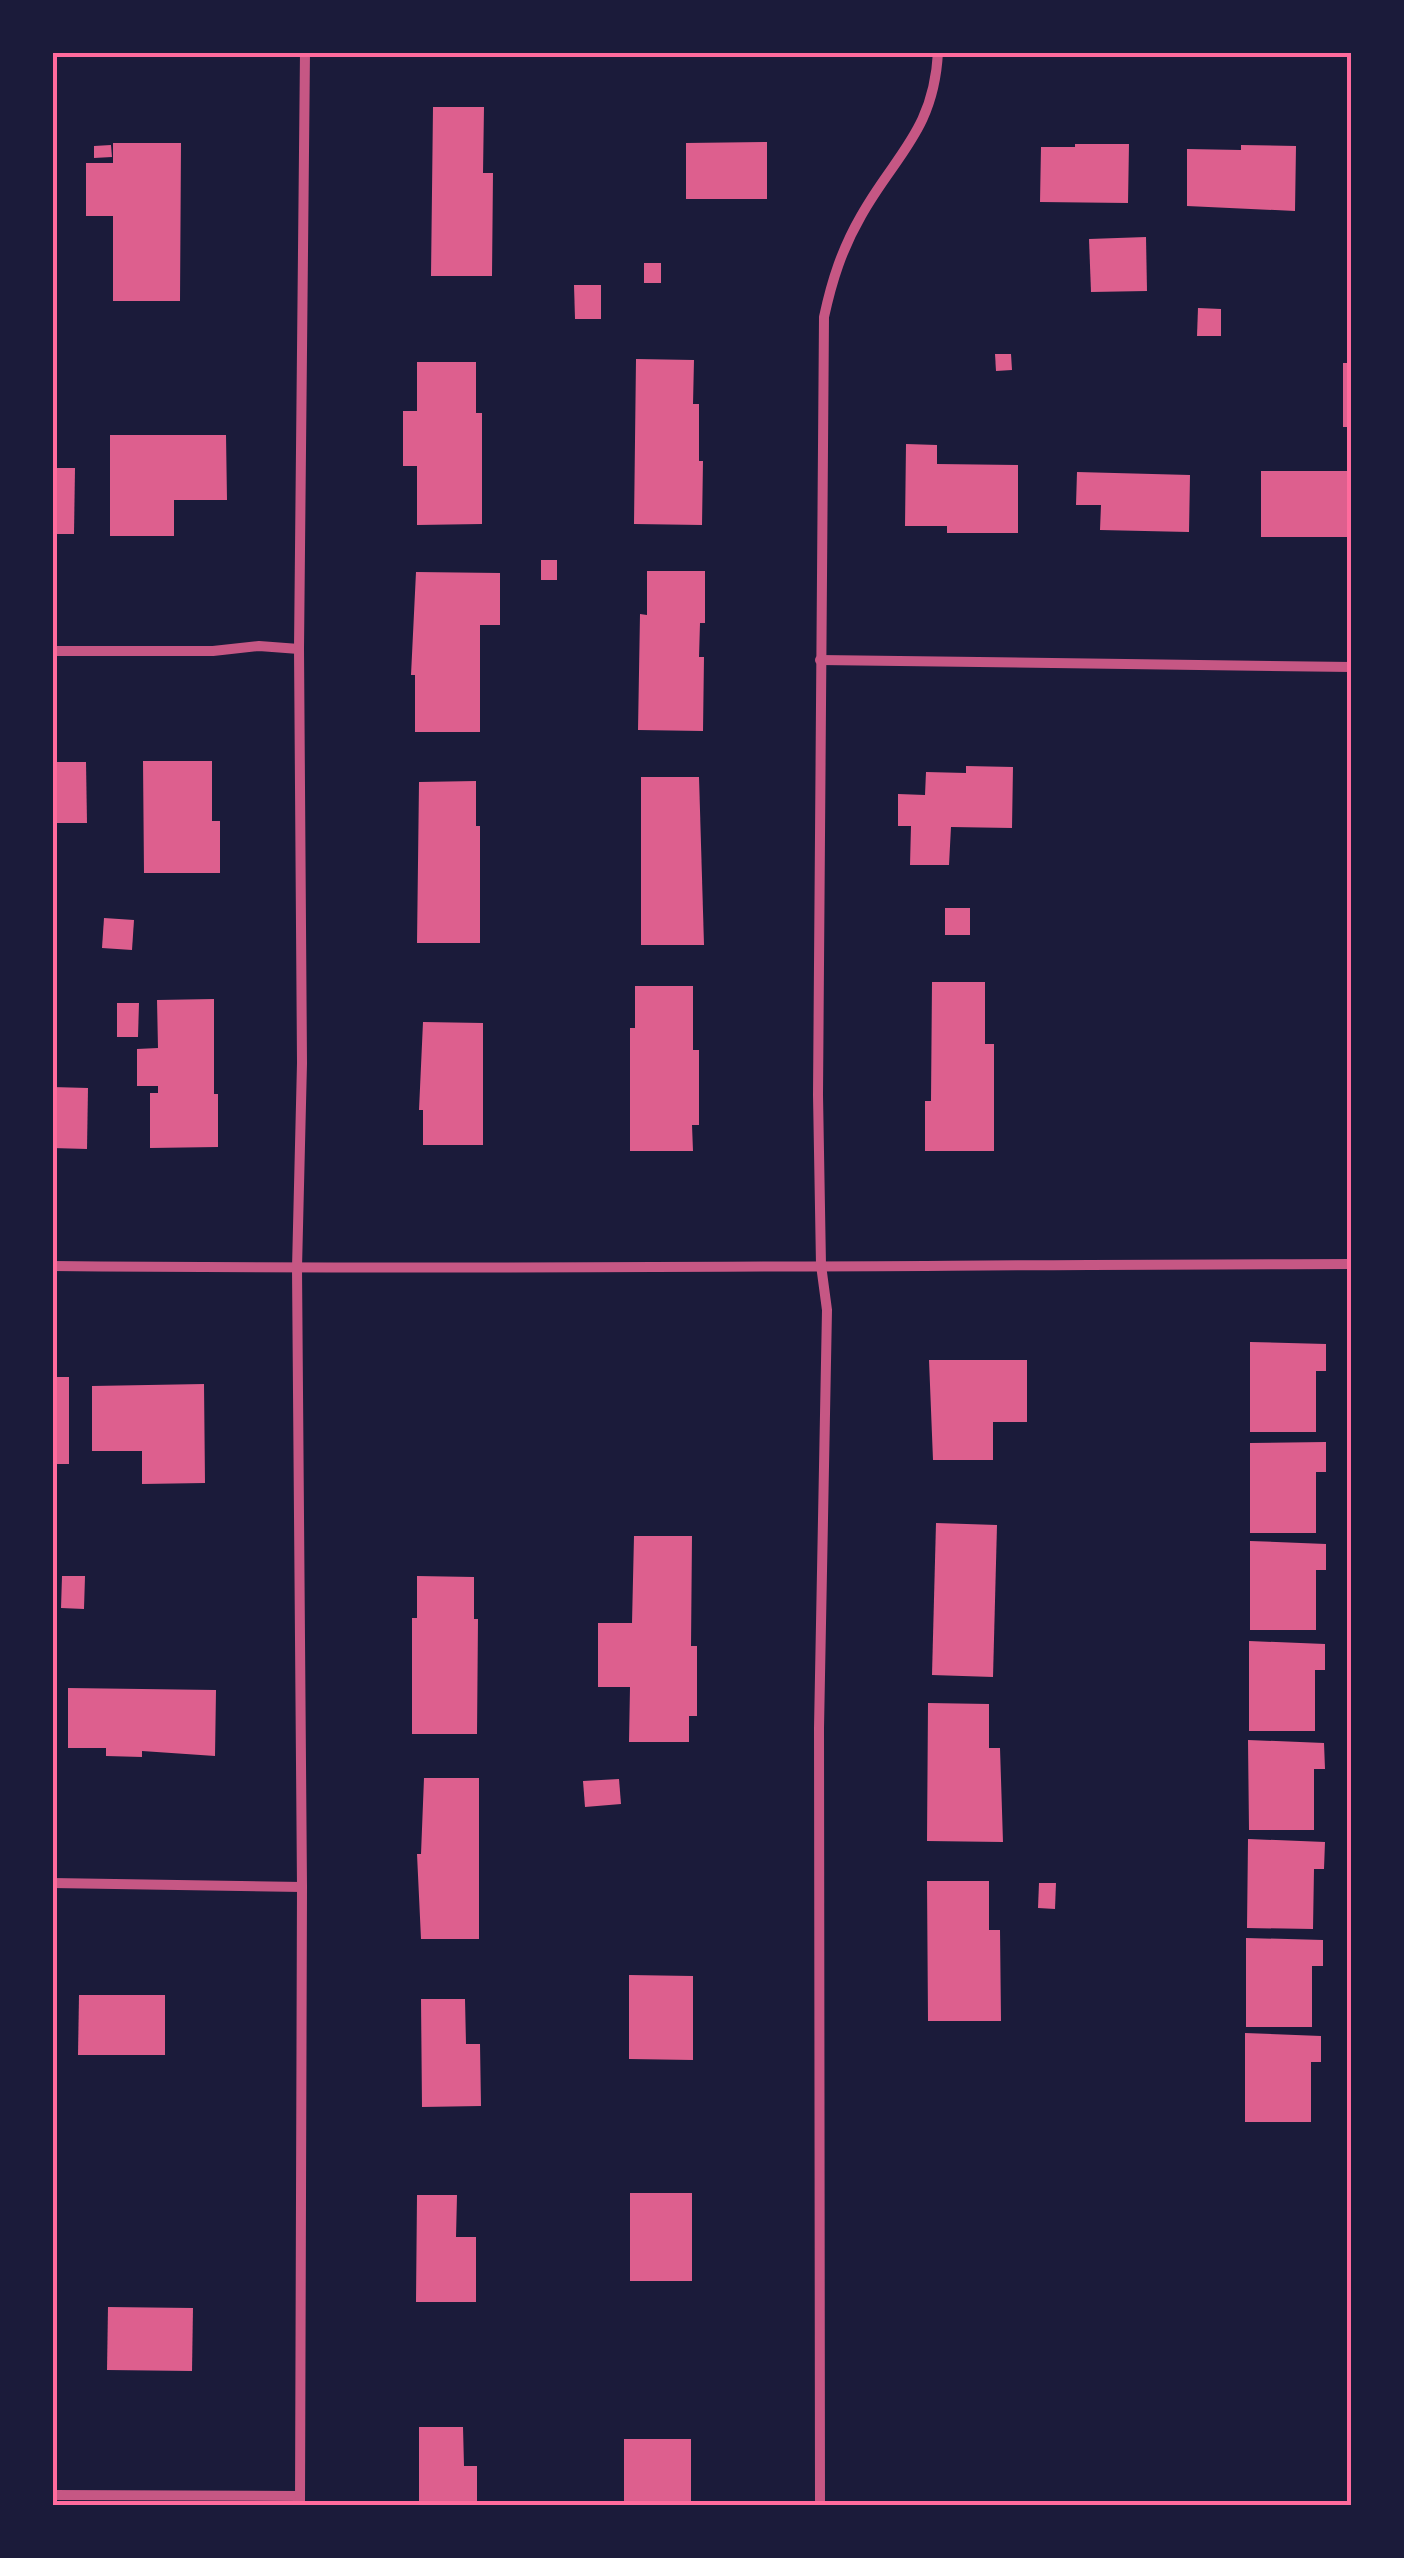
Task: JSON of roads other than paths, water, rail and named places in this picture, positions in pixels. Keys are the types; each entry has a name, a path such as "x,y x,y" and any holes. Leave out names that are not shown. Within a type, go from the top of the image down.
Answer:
{"street":[{"path":"52,2495 300,2501 299,649 305,52"},
{"path":"820,2506 819,1728 828,1310 822,1265 818,1095 824,317 837,263 863,212 908,149 924,118 937,76 938,52"},
{"path":"52,652 213,652 259,646 299,649"},
{"path":"820,660 1352,667"},
{"path":"52,1266 1352,1264"},
{"path":"52,1883 302,1887"}]}
